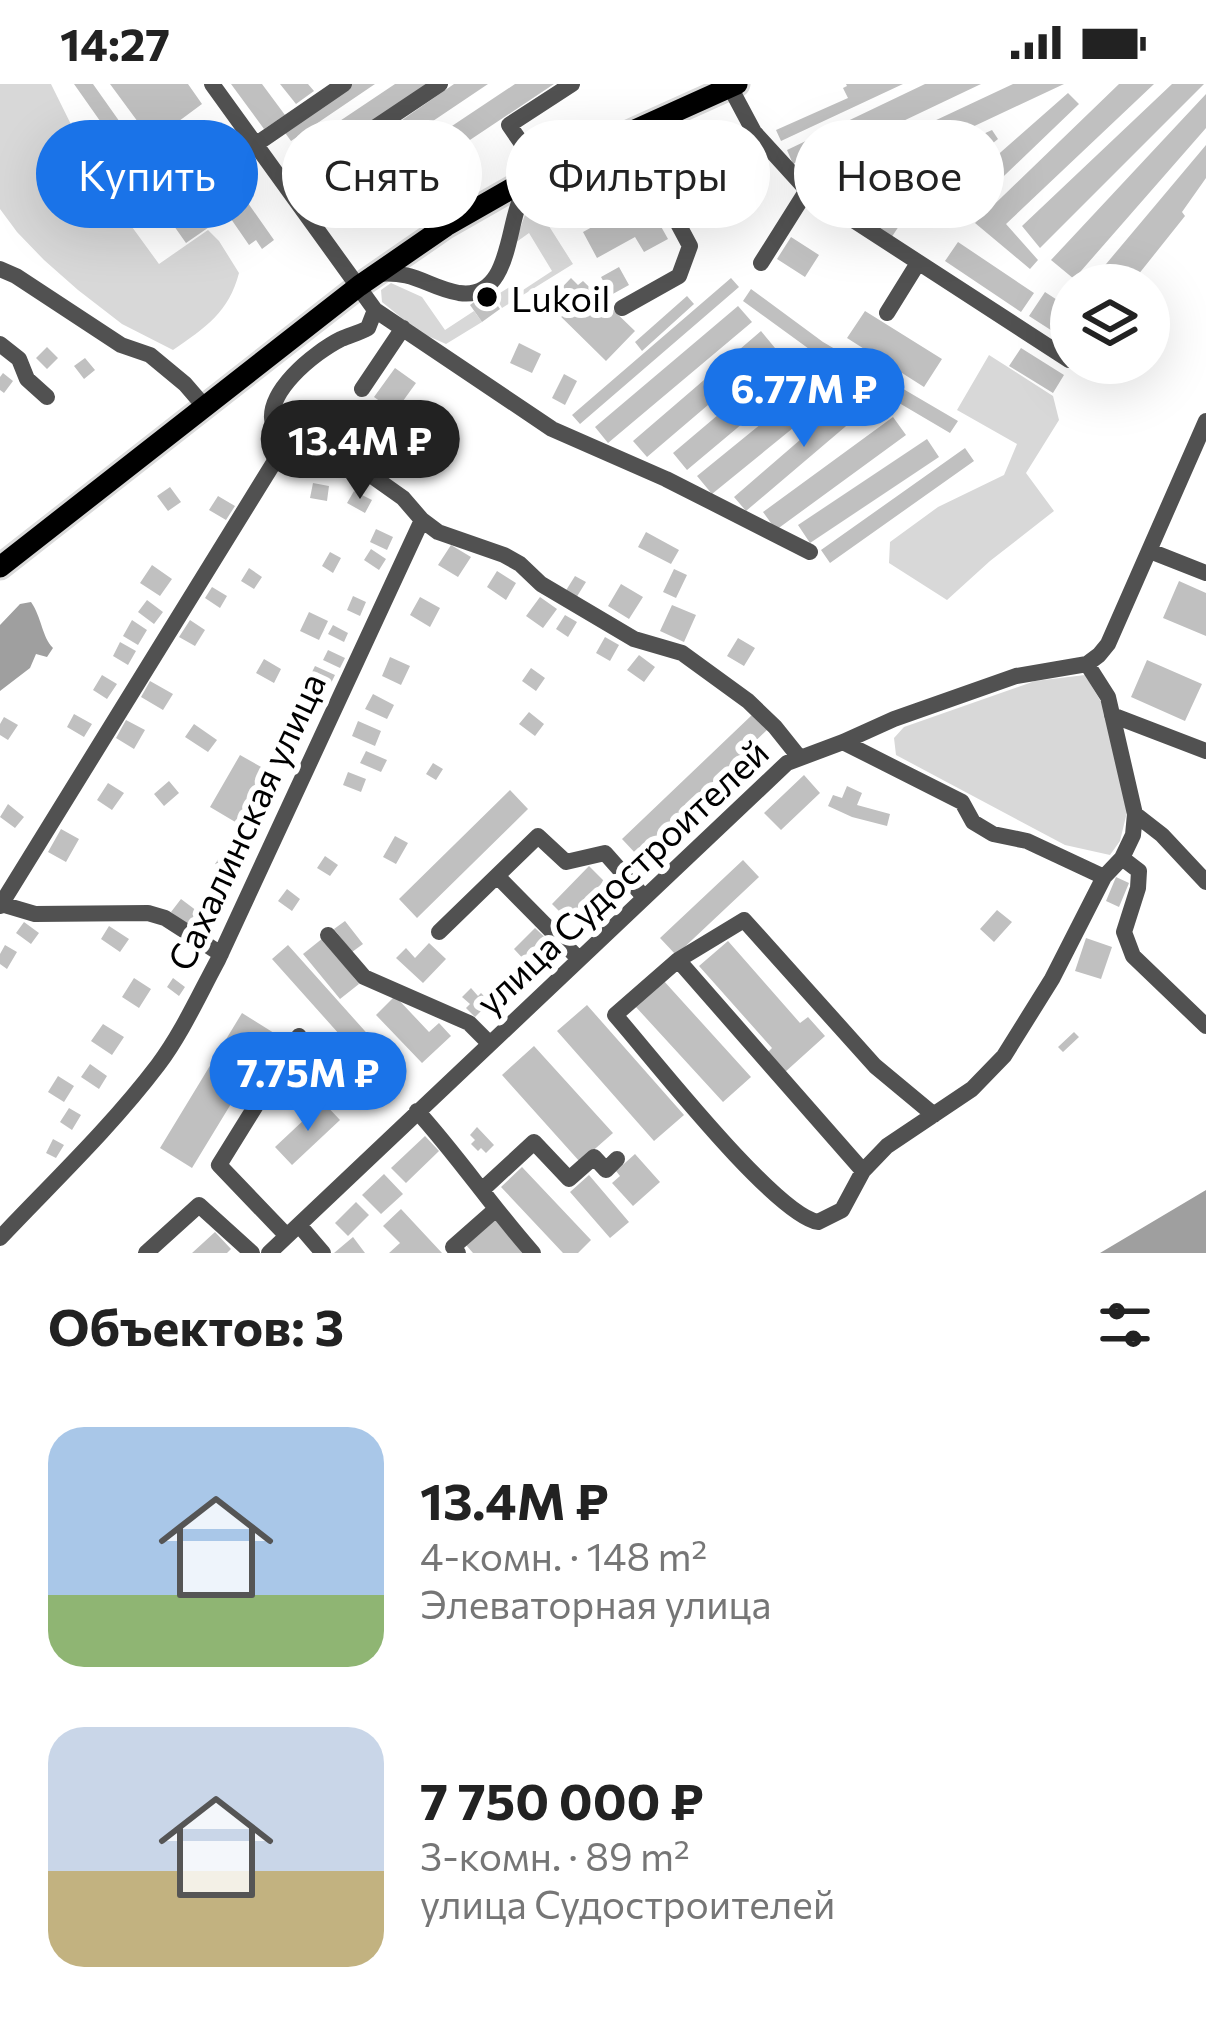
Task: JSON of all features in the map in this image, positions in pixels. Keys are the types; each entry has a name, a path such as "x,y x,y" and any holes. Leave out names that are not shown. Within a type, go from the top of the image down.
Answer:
{"main road":[{"path":"656,120 733,86"},
{"path":"0,567 367,280 506,192"}],"street":[{"path":"212,84 237,120"},
{"path":"258,143 344,84"},
{"path":"386,120 440,84"},
{"path":"517,120 572,84"},
{"path":"733,86 754,132 794,176"},
{"path":"258,149 282,181"},
{"path":"761,262 794,210"},
{"path":"322,228 367,280 375,310 368,328 342,339 294,372 272,412 274,430 286,443 372,476 438,532 503,554 541,584 634,639 682,653 748,701 800,757"},
{"path":"367,280 400,272 460,293 473,292 501,271 512,228"},
{"path":"622,308 679,276 690,247 680,228"},
{"path":"865,228 1050,348"},
{"path":"887,313 918,263"},
{"path":"0,294 8,273 122,345 150,355 185,383 204,406"},
{"path":"375,310 552,428 810,552"},
{"path":"362,389 403,328"},
{"path":"0,344 19,358 27,379 47,397"},
{"path":"934,1115 875,1066 744,920 678,960 615,1016 739,1159 798,1215 818,1222 842,1210 863,1171 887,1146 934,1115 972,1089 1004,1056 1052,979 1104,877 1122,858 1133,835 1135,814 1108,697 1087,664 1108,644 1206,421"},
{"path":"220,954 165,918 148,913 35,914 1,905 286,443"},
{"name":"Сахалинская улица","path":"0,1238 159,1064 184,1024 422,520"},
{"path":"1150,551 1206,573"},
{"name":"улица Судостроителей","path":"269,1253 787,763 1016,676 1087,664"},
{"path":"1112,715 1206,751"},
{"path":"843,742 962,802 973,822 993,834 1027,841 1104,877"},
{"path":"1135,814 1206,882"},
{"path":"439,932 538,836 566,862 604,854 644,897"},
{"path":"1122,858 1139,871 1124,932 1133,956 1206,1026"},
{"path":"497,875 579,959"},
{"path":"328,935 364,977 469,1023 489,1043"},
{"path":"678,960 863,1171"},
{"path":"299,1036 219,1165 323,1253"},
{"path":"417,1111 533,1253"},
{"path":"482,1190 534,1142 568,1179 594,1157 605,1170 616,1160"},
{"path":"146,1253 199,1205 252,1253"},
{"path":"458,1253 452,1247 495,1210"}],"shaded area":[{"path":"0,84 51,84 69,120 36,120 36,228 133,228 159,264 208,230 239,273 235,287 222,309 173,350 122,324 78,290 17,232 0,209"},
{"path":"520,228 550,228 573,264 502,308 495,296 513,285 520,292 552,271 529,233 515,243"},
{"path":"391,283 422,297 445,330 474,311 482,322 446,344 419,332 382,302 381,290"},
{"path":"989,355 1053,396 1059,420 1026,473 1054,511 947,600 889,563 890,542 938,507 1004,475 1017,444 957,410"},
{"path":"31,602 53,648 47,657 36,654 30,668 0,691 0,625 20,604"},
{"path":"1085,675 1103,705 1127,812 1120,841 1110,855 1065,845 896,755 894,738 904,727 1035,681"},
{"path":"1206,1190 1206,1253 1100,1253"}],"building":[{"path":"74,84 93,84 118,120 99,120"},
{"path":"110,84 188,84 202,104 180,120 137,120"},
{"path":"231,84 262,84 285,115 264,129"},
{"path":"280,84 308,84 314,91 296,104"},
{"path":"352,84 375,84 322,120 298,120"},
{"path":"395,84 430,84 375,120 341,120"},
{"path":"454,84 488,84 434,120 402,120"},
{"path":"515,84 554,84 482,132 482,120 461,120"},
{"path":"903,84 826,120 798,120 848,98 843,88"},
{"path":"925,84 981,84 905,120 850,120"},
{"path":"1013,84 1064,84 987,120 936,120"},
{"path":"1119,84 1154,84 1006,224 1038,260 1030,269 981,228 1004,228 1004,195"},
{"path":"1172,84 1204,84 1040,248 1022,226"},
{"path":"1068,93 1079,104 1004,176 1004,149"},
{"path":"1206,94 1206,128 1087,264 1051,260"},
{"path":"794,122 794,135 781,141 776,130"},
{"path":"1206,145 1206,178 1182,212 1185,216 1147,264 1106,264"},
{"path":"258,217 274,240 262,249 256,240 249,245 237,228 258,228"},
{"path":"175,228 208,228 186,243"},
{"path":"590,228 662,228 668,239 644,252 635,237 597,258 583,232"},
{"path":"875,228 898,228 891,238"},
{"path":"791,237 819,255 805,277 777,259"},
{"path":"958,242 1034,293 1021,312 945,261"},
{"path":"619,267 629,285 611,295 601,277"},
{"path":"571,278 578,285 583,281 635,331 606,361 547,303"},
{"path":"731,278 739,287 580,424 572,415"},
{"path":"751,289 823,342 958,421 950,433 816,354 743,301"},
{"path":"488,292 500,309 482,322 470,305"},
{"path":"1045,292 1050,295 1050,330 1029,316"},
{"path":"687,296 694,304 642,351 635,342"},
{"path":"738,306 752,322 608,443 595,427"},
{"path":"865,311 942,359 924,387 847,338"},
{"path":"761,331 775,348 647,457 633,441"},
{"path":"519,343 541,354 532,373 510,363"},
{"path":"47,347 58,358 47,369 36,358"},
{"path":"1021,348 1050,366 1050,384 1058,384 1053,393 1009,366"},
{"path":"796,349 810,367 687,470 673,453"},
{"path":"85,358 95,370 84,379 74,366"},
{"path":"395,368 416,383 395,412 374,397"},
{"path":"826,371 841,389 712,494 697,476"},
{"path":"3,373 13,381 4,393 0,390"},
{"path":"564,374 577,381 565,405 552,398"},
{"path":"859,389 872,404 746,511 734,497"},
{"path":"893,417 906,435 776,530 763,512"},
{"path":"927,439 939,457 810,543 798,525"},
{"path":"965,448 974,461 830,563 821,550"},
{"path":"313,483 329,486 327,501 310,498"},
{"path":"170,487 181,502 168,511 157,496"},
{"path":"354,491 372,500 365,513 347,503"},
{"path":"218,496 235,506 226,520 209,510"},
{"path":"376,529 393,537 387,550 370,542"},
{"path":"646,532 679,550 671,564 638,547"},
{"path":"451,545 471,557 458,577 438,565"},
{"path":"371,549 386,559 379,570 364,560"},
{"path":"330,552 341,558 333,573 322,566"},
{"path":"152,565 172,579 160,596 140,583"},
{"path":"249,568 262,577 254,589 241,581"},
{"path":"674,569 687,575 676,598 663,592"},
{"path":"497,571 516,583 506,600 487,587"},
{"path":"575,576 586,582 576,598 565,592"},
{"path":"1179,581 1206,593 1206,636 1163,618"},
{"path":"621,584 643,597 629,619 608,606"},
{"path":"212,587 227,596 220,608 205,598"},
{"path":"353,596 366,602 360,616 347,610"},
{"path":"420,597 440,608 430,627 410,615"},
{"path":"540,597 557,609 543,628 526,616"},
{"path":"147,600 163,612 154,624 138,612"},
{"path":"672,605 696,615 684,642 660,631"},
{"path":"309,612 328,621 319,640 300,631"},
{"path":"565,615 577,622 568,637 556,629"},
{"path":"132,620 147,630 138,645 123,636"},
{"path":"190,620 205,630 195,646 179,637"},
{"path":"333,625 348,633 344,642 328,634"},
{"path":"605,637 619,645 610,661 596,653"},
{"path":"738,638 755,648 744,666 727,656"},
{"path":"120,642 136,651 128,665 113,656"},
{"path":"328,650 345,658 340,668 323,660"},
{"path":"639,655 655,667 644,682 627,670"},
{"path":"390,657 410,666 401,685 382,676"},
{"path":"264,659 281,669 274,683 256,673"},
{"path":"1147,660 1202,684 1185,721 1131,697"},
{"path":"315,666 335,675 329,687 309,678"},
{"path":"531,668 545,678 536,691 522,681"},
{"path":"102,675 117,684 107,699 93,690"},
{"path":"150,681 173,694 163,710 141,697"},
{"path":"307,686 323,694 316,708 300,700"},
{"path":"373,694 394,705 387,719 365,709"},
{"path":"529,712 544,724 535,736 519,724"},
{"path":"74,714 92,724 84,737 67,727"},
{"path":"753,714 768,729 637,855 622,839"},
{"path":"4,717 18,725 8,740 0,735"},
{"path":"126,720 145,730 134,749 116,738"},
{"path":"287,720 305,730 295,750 277,741"},
{"path":"358,721 381,731 375,746 352,736"},
{"path":"194,724 217,740 208,752 185,737"},
{"path":"366,751 387,760 381,772 360,763"},
{"path":"240,755 272,773 242,826 210,807"},
{"path":"433,763 443,769 436,780 426,774"},
{"path":"348,772 366,779 361,792 343,785"},
{"path":"804,775 820,793 781,830 764,813"},
{"path":"169,781 179,793 164,806 154,794"},
{"path":"108,783 124,793 112,810 97,800"},
{"path":"847,786 862,793 857,805 890,814 887,826 828,806 833,795 842,798"},
{"path":"510,790 528,809 417,918 399,899"},
{"path":"8,804 24,817 15,828 0,817"},
{"path":"61,829 79,839 66,862 48,852"},
{"path":"395,836 408,843 396,864 383,857"},
{"path":"224,851 237,860 227,873 215,864"},
{"path":"325,856 338,865 330,876 317,868"},
{"path":"743,860 759,877 676,955 660,938"},
{"path":"589,866 604,881 567,919 552,904"},
{"path":"1116,877 1129,883 1119,907 1106,901"},
{"path":"287,889 300,899 292,911 278,901"},
{"path":"181,899 201,914 190,927 171,912"},
{"path":"997,910 1012,922 994,942 980,929"},
{"path":"345,921 363,944 352,952 334,929"},
{"path":"24,922 39,933 31,944 16,933"},
{"path":"109,926 129,939 120,952 101,939"},
{"path":"535,928 550,942 528,964 514,949"},
{"path":"323,938 359,984 340,999 303,954"},
{"path":"1086,938 1112,947 1101,979 1075,971"},
{"path":"728,941 800,1023 808,1017 825,1036 784,1073 767,1053 772,1048 699,966"},
{"path":"429,943 446,959 423,983 396,958 406,948 415,958"},
{"path":"5,945 17,952 7,969 0,964"},
{"path":"288,945 398,1068 382,1082 272,959"},
{"path":"134,978 151,989 139,1008 122,997"},
{"path":"173,978 185,987 179,996 167,987"},
{"path":"663,980 751,1077 723,1102 635,1006"},
{"path":"471,988 490,1002 475,1017 462,997"},
{"path":"395,996 429,1032 439,1023 451,1036 422,1063 376,1015"},
{"path":"587,1005 684,1115 654,1141 557,1031"},
{"path":"242,1013 274,1033 192,1168 160,1148"},
{"path":"103,1024 124,1037 112,1055 91,1041"},
{"path":"1074,1032 1079,1037 1063,1052 1058,1047"},
{"path":"534,1046 613,1133 580,1162 502,1075"},
{"path":"90,1064 107,1076 99,1089 81,1077"},
{"path":"58,1076 74,1086 64,1102 48,1092"},
{"path":"323,1102 340,1120 292,1165 275,1147"},
{"path":"69,1108 81,1115 72,1130 60,1122"},
{"path":"477,1127 494,1145 486,1153 471,1144 475,1140 470,1135"},
{"path":"425,1136 439,1151 406,1183 391,1168"},
{"path":"53,1139 64,1145 56,1158 46,1153"},
{"path":"635,1154 660,1182 633,1206 612,1183 620,1176 616,1171"},
{"path":"522,1167 591,1240 578,1253 563,1253 501,1187"},
{"path":"384,1174 403,1194 381,1214 362,1195"},
{"path":"589,1175 629,1222 610,1238 570,1192"},
{"path":"356,1202 369,1215 348,1236 335,1223"},
{"path":"401,1209 442,1253 389,1253 400,1243 383,1226"},
{"path":"495,1219 526,1253 473,1253 466,1245"},
{"path":"215,1232 231,1249 227,1253 192,1253"},
{"path":"353,1237 365,1253 334,1253"}],"place":[{"name":"Lukoil","path":"487,297"}]}
